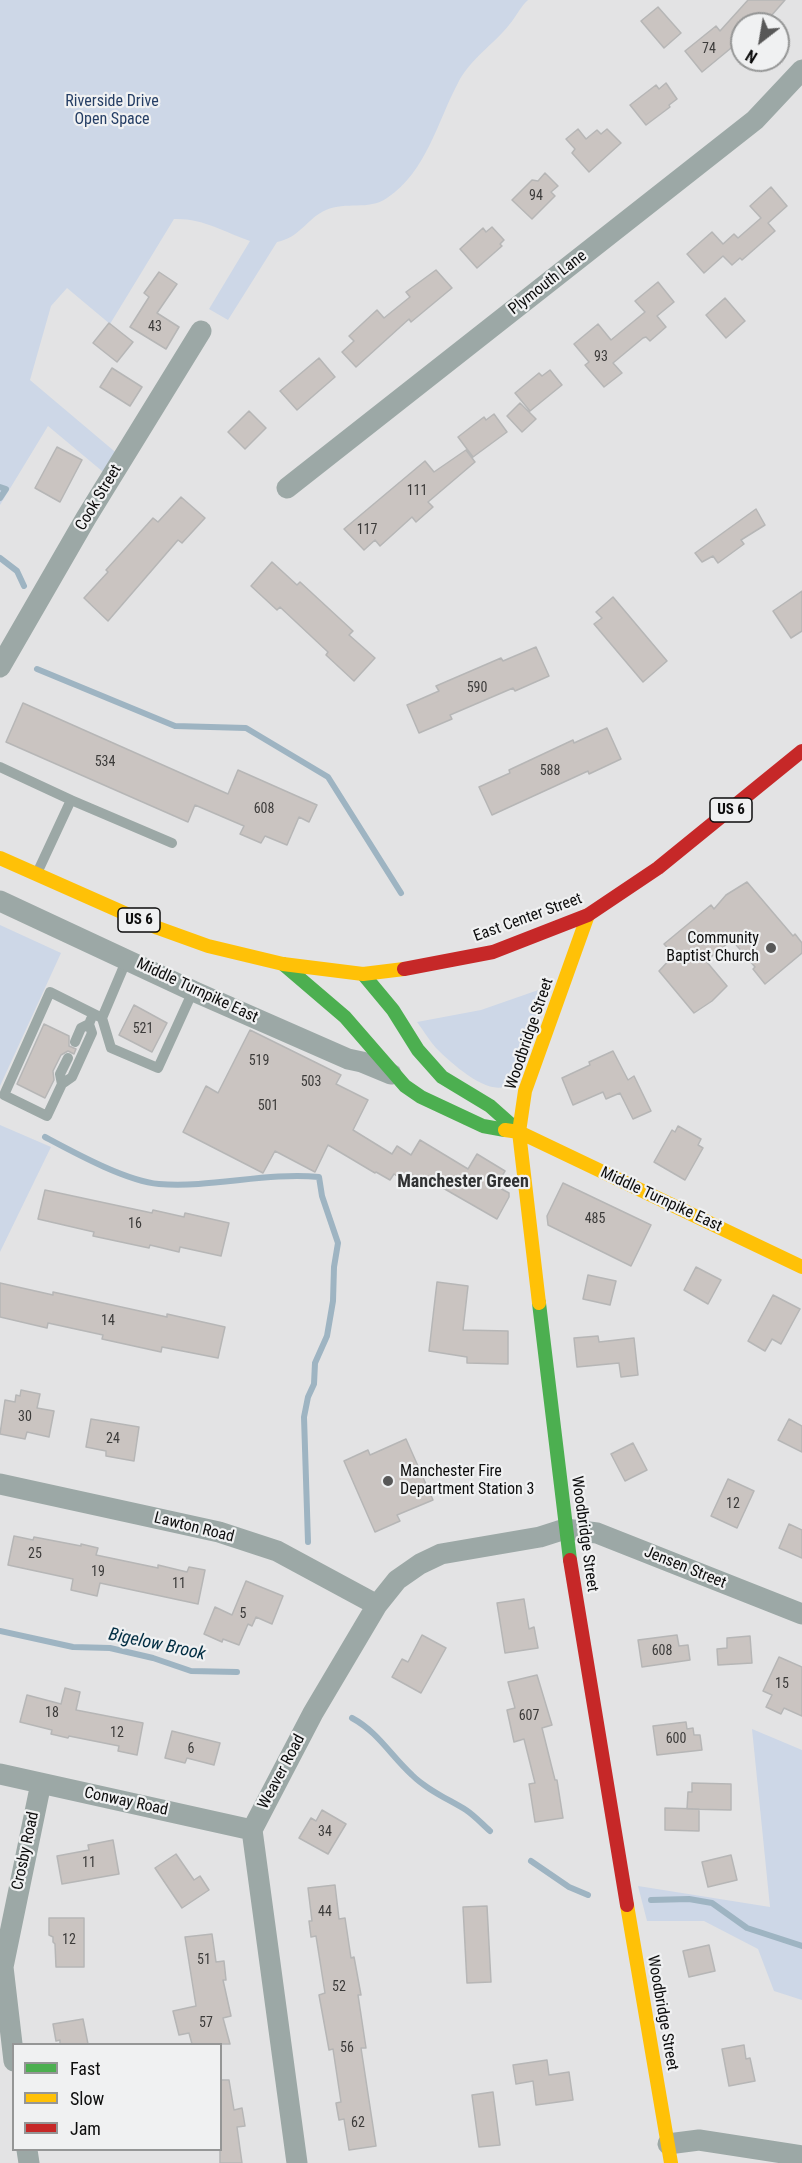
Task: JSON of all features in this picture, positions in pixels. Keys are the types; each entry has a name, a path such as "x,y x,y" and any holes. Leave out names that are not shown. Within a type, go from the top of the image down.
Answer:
{"main road":[{"name":"East Center Street","path":"283,964 363,974 389,972 493,952 588,915 658,868 802,751"},
{"name":"Middle Turnpike East","path":"0,858 158,928 208,946 283,964 345,1017 405,1086 421,1097 483,1126 519,1132 802,1267"},
{"name":"Woodbridge Street","path":"588,915 525,1091 519,1132 565,1529 669,2153"},
{"name":"Middle Turnpike East","path":"363,974 393,1010 418,1050 442,1077 490,1106 519,1132"}],"street":[{"name":"Plymouth Lane","path":"287,488 755,120 802,69"},
{"name":"Cook Street","path":"0,667 86,518 201,331"},
{"name":"Middle Turnpike East","path":"0,900 193,991 348,1059 362,1062 396,1076"},
{"name":"Lawton Road","path":"0,1484 219,1532 277,1551 376,1605"},
{"name":"Weaver Road","path":"297,2163 252,1830 313,1713 376,1605 397,1580 420,1564 441,1554 540,1537 565,1529"},
{"name":"Jensen Street","path":"565,1529 597,1533 802,1614"},
{"name":"Conway Road","path":"0,1774 252,1830"},
{"name":"Crosby Road","path":"12,2044 3,1967 41,1783"},
{"path":"669,2153 699,2140 802,2156"}],"lane":[{"path":"0,767 172,843"},
{"path":"36,874 71,800"},
{"path":"75,1042 81,1028 98,1016 127,959"},
{"path":"89,1024 93,1033 72,1077 62,1084 47,1116 4,1095 50,992 98,1016 111,1048 158,1068 193,991"},
{"path":"62,1084 60,1074 68,1058"}],"green space":[{"name":"Riverside Drive Open Space","path":"0,0 528,0 503,32 463,74 422,160 401,187 380,202 326,210 292,236 277,242 228,320 209,309 250,241 213,226 185,219 174,219 110,324 67,288 51,306 30,380 120,456 108,476 48,426 0,505"},
{"path":"0,925 61,953 0,1086"},
{"path":"547,987 510,1083 502,1087 482,1084 461,1070 436,1048 417,1022 481,1010"},
{"path":"0,1125 51,1147 0,1252"},
{"path":"752,1729 802,1750 802,2000 774,1991 758,1949 704,1921 647,1921 638,1886 770,1907"}],"building":[{"path":"748,0 785,0 774,12 737,12"},
{"path":"658,7 681,33 664,48 641,21"},
{"path":"730,20 730,49 702,72 685,51 716,26 720,31"},
{"path":"666,83 677,99 646,125 630,105 656,85 659,89"},
{"path":"578,129 586,139 597,130 601,134 607,129 621,143 589,172 572,153 575,149 566,139"},
{"path":"545,173 558,186 551,192 555,196 532,219 512,200 532,180 538,181"},
{"path":"771,187 787,206 768,223 775,231 742,260 740,258 732,265 723,256 704,273 687,254 712,232 723,244 734,234 738,238 761,218 750,206"},
{"path":"492,227 504,240 500,244 502,246 477,268 460,249 483,228 486,232"},
{"path":"436,270 452,288 411,322 409,319 356,367 342,352 354,341 349,336 377,310 384,318 410,297 406,292"},
{"path":"159,272 177,284 157,313 179,327 166,349 130,327 149,297 144,293"},
{"path":"658,282 674,302 657,316 666,327 650,341 646,337 643,338 613,363 622,373 604,387 585,365 589,362 574,344 598,324 611,340 645,312 635,301"},
{"path":"725,298 745,321 726,338 706,315"},
{"path":"109,323 133,342 117,362 93,343"},
{"path":"319,358 335,377 297,410 280,391"},
{"path":"112,368 142,387 130,406 100,387"},
{"path":"550,370 562,385 530,411 515,393 539,373 542,376"},
{"path":"520,403 536,419 522,432 507,416"},
{"path":"249,411 266,428 245,449 228,432"},
{"path":"494,414 507,432 473,457 458,437 484,417 486,420"},
{"path":"57,447 82,460 60,502 35,488"},
{"path":"466,450 475,462 428,502 433,507 416,522 412,517 380,546 375,540 364,550 344,529 425,461 434,472"},
{"path":"181,497 205,518 182,543 178,540 108,621 84,598 153,518 158,522"},
{"path":"756,509 765,525 741,540 744,544 718,563 713,556 702,562 695,553"},
{"path":"272,562 297,585 300,582 353,631 349,635 375,658 354,681 326,655 328,652 280,607 277,610 251,586"},
{"path":"802,591 802,631 791,638 773,611"},
{"path":"613,597 667,661 643,682 594,624 602,618 596,612"},
{"path":"536,647 549,676 515,691 513,688 450,715 452,719 419,733 407,705 439,691 436,686 501,658 503,661"},
{"path":"23,703 228,794 238,770 317,805 309,822 299,817 287,845 265,836 261,843 240,834 244,826 195,805 188,822 6,742"},
{"path":"607,728 621,759 589,774 588,771 492,815 479,787 573,740 574,743"},
{"name":"Community Baptist Church","path":"747,882 793,936 795,934 802,943 802,953 765,984 753,969 755,967 732,940 706,961 727,986 712,1001 694,1013 659,971 674,955 664,944 711,905 714,909 726,895"},
{"path":"134,1005 167,1023 152,1052 119,1035"},
{"path":"44,1024 69,1036 69,1046 76,1049 74,1054 68,1051 61,1055 53,1071 54,1080 45,1098 17,1084"},
{"path":"250,1030 341,1075 336,1084 368,1100 353,1130 392,1154 397,1146 411,1155 420,1140 468,1169 477,1154 505,1171 496,1186 509,1193 509,1197 497,1219 436,1184 434,1188 407,1172 403,1180 394,1174 390,1180 328,1145 315,1172 275,1151 263,1173 183,1132 206,1086 218,1093"},
{"path":"613,1051 628,1080 634,1076 651,1111 633,1119 620,1093 606,1099 603,1092 573,1105 562,1078"},
{"path":"678,1126 701,1139 698,1145 703,1148 685,1180 654,1162 672,1130 675,1132"},
{"path":"563,1183 651,1225 631,1266 548,1225 547,1216"},
{"path":"45,1190 152,1213 153,1210 184,1217 185,1213 229,1223 221,1256 180,1247 179,1252 150,1245 149,1248 93,1236 94,1232 38,1219"},
{"path":"696,1267 721,1280 708,1304 684,1290"},
{"path":"588,1275 616,1281 610,1305 583,1299"},
{"path":"437,1282 468,1286 463,1330 508,1331 508,1364 467,1363 467,1357 429,1351"},
{"path":"0,1283 225,1327 218,1358 162,1347 161,1352 102,1339 103,1335 48,1323 47,1328 0,1317"},
{"path":"773,1295 800,1309 781,1344 772,1339 765,1351 748,1341"},
{"path":"598,1336 599,1342 634,1338 638,1375 621,1377 619,1363 577,1367 574,1338"},
{"path":"21,1390 40,1394 37,1408 54,1411 49,1437 27,1432 25,1439 0,1434 5,1400 15,1402 16,1395 20,1396"},
{"path":"91,1419 139,1427 134,1461 106,1456 106,1451 86,1447"},
{"path":"789,1419 802,1426 802,1452 778,1440"},
{"name":"Manchester Fire Department Station 3","path":"406,1439 433,1500 397,1515 400,1521 375,1532 344,1461 368,1450 370,1455"},
{"path":"633,1443 647,1470 625,1481 611,1454"},
{"path":"728,1479 754,1491 737,1528 711,1516"},
{"path":"789,1524 802,1530 802,1558 779,1548"},
{"path":"14,1536 33,1540 34,1537 81,1546 81,1544 98,1548 96,1555 158,1568 158,1565 187,1572 189,1567 205,1570 198,1604 100,1583 97,1596 71,1590 73,1579 8,1565"},
{"path":"246,1581 283,1596 272,1624 256,1617 252,1626 248,1624 239,1645 223,1639 222,1642 204,1634 215,1607 232,1615"},
{"path":"524,1599 529,1629 534,1627 538,1648 505,1653 497,1603"},
{"path":"422,1635 446,1648 421,1693 392,1677 402,1659 408,1662"},
{"path":"677,1635 679,1646 688,1645 690,1660 642,1667 638,1640"},
{"path":"750,1636 752,1663 718,1665 717,1649 727,1648 727,1638"},
{"path":"779,1657 802,1667 802,1716 784,1708 781,1714 766,1707 772,1695 763,1691"},
{"path":"537,1675 552,1725 542,1728 555,1780 557,1780 563,1818 535,1822 529,1784 535,1783 524,1739 514,1742 507,1710 515,1708 508,1682"},
{"path":"65,1688 80,1692 76,1710 143,1723 137,1755 118,1751 119,1746 51,1734 52,1730 20,1722 27,1695 61,1704"},
{"path":"686,1722 687,1729 693,1728 694,1735 700,1735 702,1750 657,1755 653,1726"},
{"path":"172,1731 220,1743 214,1765 187,1758 185,1763 165,1758"},
{"path":"692,1783 731,1784 731,1810 687,1809 688,1792 692,1792"},
{"path":"665,1808 699,1809 699,1831 665,1830"},
{"path":"322,1810 346,1824 328,1854 299,1838 311,1818 316,1821"},
{"path":"113,1840 119,1874 62,1884 57,1856 89,1850 88,1845"},
{"path":"176,1854 194,1880 200,1876 209,1890 182,1908 155,1868"},
{"path":"731,1855 737,1880 708,1887 702,1862"},
{"path":"335,1885 339,1919 345,1918 351,1958 354,1957 361,1995 358,1995 366,2048 361,2048 376,2146 349,2150 344,2119 339,2120 336,2103 341,2102 333,2049 329,2050 319,1995 325,1993 316,1936 311,1937 309,1921 312,1921 308,1888"},
{"path":"487,1906 491,1982 467,1983 463,1907"},
{"path":"49,1918 84,1918 84,1967 56,1967 55,1944 53,1937 49,1935"},
{"path":"212,1934 216,1962 224,1961 226,1980 223,1980 231,2016 223,2018 230,2044 192,2043 189,2033 179,2035 173,2011 196,2006 185,1937"},
{"path":"709,1945 715,1971 689,1977 683,1951"},
{"path":"83,2019 88,2043 56,2041 53,2024"},
{"path":"744,2045 746,2059 750,2058 755,2081 729,2086 722,2049"},
{"path":"547,2060 549,2075 569,2072 573,2100 536,2105 533,2081 516,2084 513,2065"},
{"path":"222,2080 229,2080 234,2110 242,2108 245,2126 237,2127 242,2163 220,2163"},
{"path":"493,2092 500,2145 479,2147 472,2095"}],"waterway":[{"path":"0,487 6,489 0,498"},
{"path":"0,558 17,571 24,586"},
{"path":"37,669 175,726 246,728 328,777 401,893"},
{"path":"45,1137 116,1172 159,1184 179,1185 279,1177 319,1177 322,1196 338,1243 334,1267 333,1301 327,1336 315,1363 314,1384 308,1397 304,1417 308,1542"},
{"name":"Bigelow Brook","path":"0,1631 73,1647 110,1648 153,1658 191,1671 237,1672"},
{"name":"Bigelow Brook","path":"352,1718 377,1737 404,1768 418,1780 466,1810 490,1831"},
{"name":"Bigelow Brook","path":"531,1861 569,1887 588,1895"},
{"name":"Bigelow Brook","path":"651,1900 689,1899 712,1903 747,1928 802,1946"}],"traffic: fast":[{"path":"283,964 345,1017 405,1086 421,1097 483,1126 505,1130"},
{"path":"363,974 393,1010 418,1050 442,1077 490,1106 517,1130"},
{"path":"539,1303 570,1560"}],"traffic: slow":[{"path":"0,858 158,928 208,946 283,964 363,974 404,969"},
{"path":"539,1303 519,1132 525,1091 588,915"},
{"path":"505,1130 519,1132 802,1267"},
{"path":"627,1905 671,2163"}],"traffic: jam":[{"path":"404,969 493,952 588,915 658,868 802,751"},
{"path":"570,1560 627,1905"}],"place":[{"name":"Community Baptist Church","path":"771,948"},
{"name":"Manchester Fire Department Station 3","path":"388,1481"}],"district":[{"name":"Manchester Green","path":"463,1182"}]}
